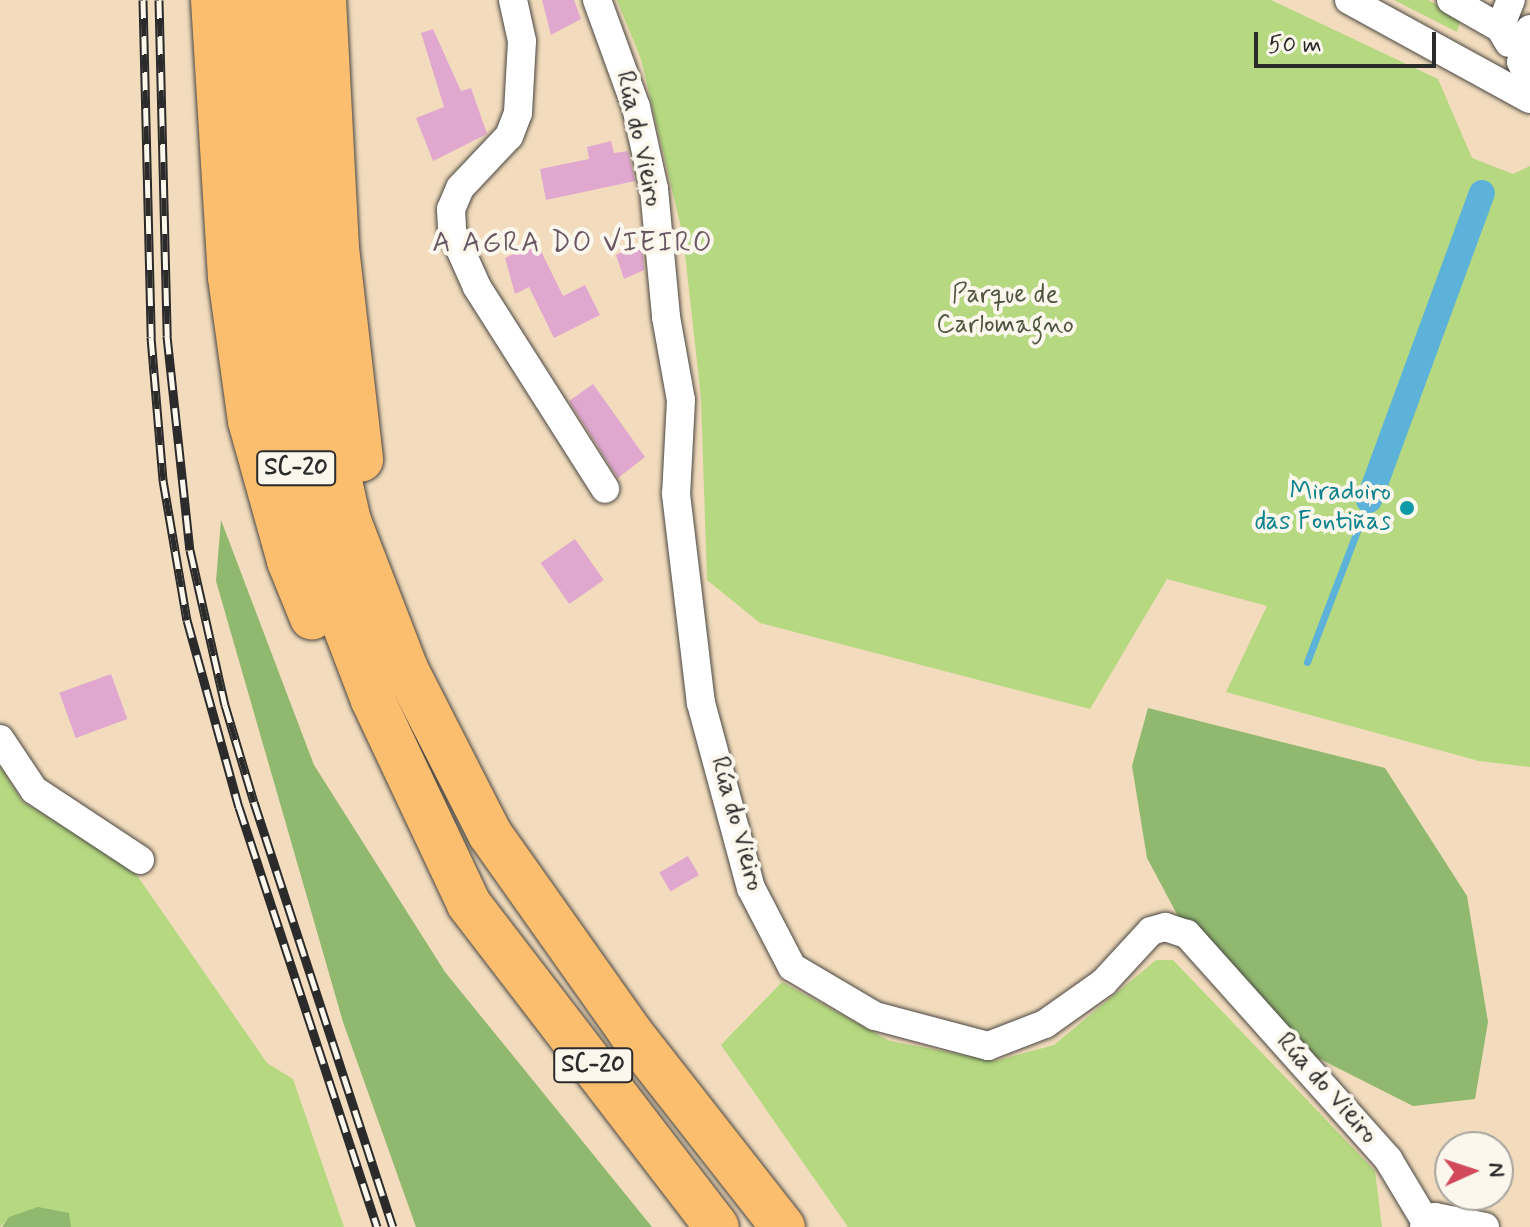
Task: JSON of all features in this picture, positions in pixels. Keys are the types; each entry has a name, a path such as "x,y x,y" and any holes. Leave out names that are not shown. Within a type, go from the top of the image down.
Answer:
{"highway":[{"path":"213,0 215,96 230,277 250,421 289,561 344,697 408,824 469,904"},
{"name":"SC-20","path":"251,0 264,225 293,456 324,572 373,700 469,904 717,1227"},
{"name":"SC-20","path":"288,0 304,285 319,387 349,521 406,669 490,834 630,1032 783,1227"},
{"path":"328,12 337,248 359,448 406,669"}],"street":[{"path":"513,0 522,41 518,113 509,136 460,188 451,209 452,231 477,287 605,489"},
{"name":"Rúa do Vieiro","path":"597,0 636,107 654,189 666,317 681,400 676,494 701,703 751,888 792,967 875,1016 988,1046 1045,1024 1104,982 1151,931 1165,927 1187,934 1388,1159 1426,1226"},
{"path":"1350,0 1385,5 1528,56"},
{"path":"1350,0 1530,99"},
{"path":"1451,0 1500,28 1528,56"},
{"path":"1500,28 1511,0"},
{"path":"0,739 34,790 140,860"},
{"path":"1426,1226 1435,1217 1485,1227"}],"green space":[{"name":"Parque de Carlomagno","path":"617,0 1271,0 1438,79 1472,158 1513,174 1530,166 1530,767 1479,761 1226,692 1267,606 1167,579 1090,709 760,623 707,580 701,398 683,236 641,59"},
{"path":"1394,0 1428,0 1461,18 1457,32"},
{"path":"221,520 314,765 445,972 652,1227 416,1227 343,1022 216,581"},
{"path":"1148,708 1385,768 1467,896 1488,1022 1475,1099 1413,1106 1310,1054 1179,918 1147,858 1132,766"},
{"path":"0,766 22,801 134,871 267,1063 293,1079 344,1227 71,1227 68,1213 10,1217 0,1227"},
{"path":"1156,960 1173,960 1375,1171 1382,1227 848,1227 721,1045 782,982 890,1041 995,1061 1054,1045"},
{"path":"38,1207 69,1213 71,1227 2,1227 9,1217"}],"building":[{"path":"542,0 574,0 581,19 551,35"},
{"path":"433,29 461,91 471,88 487,134 433,161 416,118 444,107 421,33"},
{"path":"611,141 614,153 628,151 635,181 546,200 540,169 589,159 587,147"},
{"path":"642,242 644,270 624,279 616,255"},
{"path":"537,243 563,296 585,285 600,315 554,338 529,287 515,294 505,258"},
{"path":"593,384 645,457 618,478 569,401"},
{"path":"575,539 604,580 569,604 541,563"},
{"path":"111,674 127,719 76,738 59,693"},
{"path":"688,856 699,875 670,892 659,873"}],"waterway":[{"path":"1369,500 1482,193"},
{"path":"1307,662 1369,500"}],"railway":[{"path":"143,0 151,337 163,480 187,620 239,807 377,1227"},
{"path":"159,0 167,336 190,550 225,705 254,802 393,1227"}],"place":[{"name":"Miradoiro das Fontiñas","path":"1407,508"}],"district":[{"name":"A AGRA DO VIEIRO","path":"573,244"}]}
